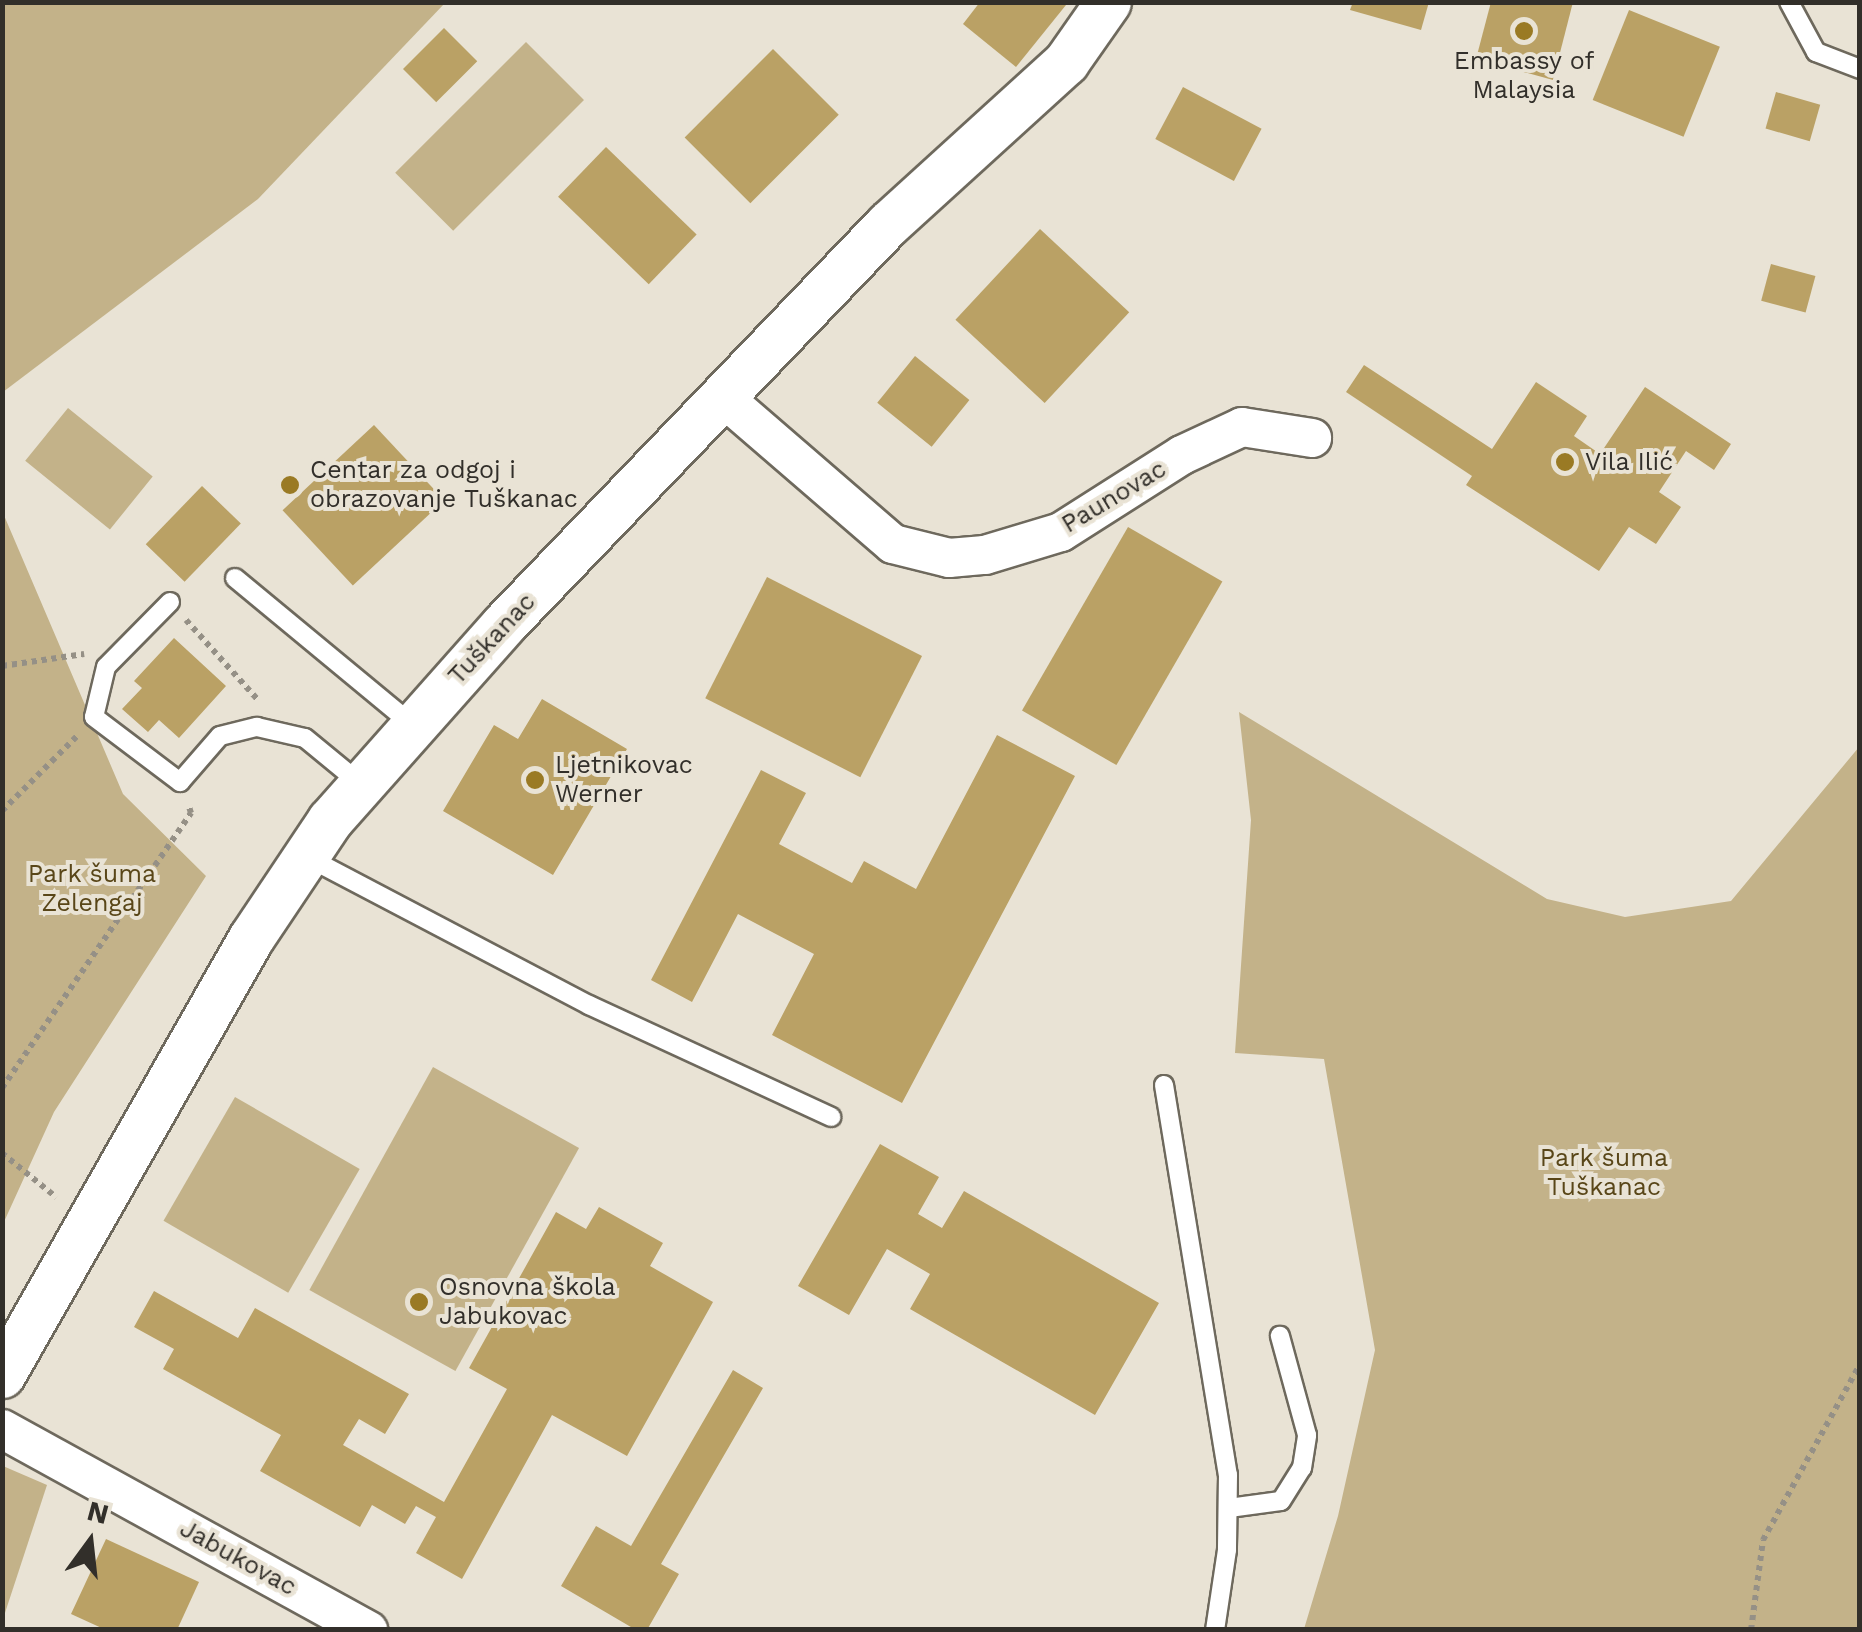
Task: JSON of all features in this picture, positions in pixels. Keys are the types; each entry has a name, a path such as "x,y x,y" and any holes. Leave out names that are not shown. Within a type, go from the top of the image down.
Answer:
{"street":[{"name":"Tuškanac","path":"2,1375 305,856 361,784 888,224 1066,62 1108,2"},
{"name":"Paunovac","path":"724,400 893,544 949,558 986,555 1061,532 1182,455 1242,427 1312,438"},
{"name":"Jabukovac","path":"2,1430 368,1630"}],"lane":[{"path":"1789,2 1816,52 1860,69"},
{"path":"235,578 414,725"},
{"path":"170,602 106,667 94,716 180,782 220,736 268,728 322,748 361,784"},
{"path":"305,856 589,1005 830,1117"},
{"path":"1164,1085 1229,1508 1215,1630"},
{"path":"1229,1508 1281,1501 1302,1468 1307,1435 1280,1336"}],"path":[{"path":"170,602 255,696 268,728"},
{"path":"2,666 78,651 106,667"},
{"path":"2,811 94,716"},
{"path":"2,1088 191,813 180,782"},
{"path":"2,1153 88,1223"},
{"path":"1860,1267 1860,1312"},
{"path":"1751,1630 1763,1540 1860,1364"}],"green space":[{"path":"2,3 445,3 258,199 3,392"},
{"path":"526,42 584,100 453,231 395,173"},
{"path":"68,408 153,477 110,529 25,461"},
{"name":"Park šuma Zelengaj","path":"3,513 123,794 206,876 54,1112 3,1224"},
{"name":"Park šuma Tuškanac","path":"1239,712 1547,899 1625,917 1731,901 1859,747 1859,1629 1304,1629 1338,1516 1375,1350 1324,1059 1235,1053 1251,820"},
{"path":"433,1067 579,1148 455,1371 309,1290"},
{"path":"235,1097 360,1169 288,1293 164,1221"},
{"path":"3,1466 47,1485 3,1619"}],"building":[{"path":"980,2 1066,5 1016,67 963,24"},
{"path":"1353,2 1429,2 1421,30 1350,10"},
{"name":"Embassy of Malaysia","path":"1491,2 1573,2 1553,80 1476,59"},
{"path":"1629,10 1720,47 1684,137 1593,100"},
{"path":"444,28 477,61 436,102 403,69"},
{"path":"773,49 839,115 750,203 685,137"},
{"path":"1183,87 1262,129 1234,181 1155,139"},
{"path":"1776,92 1820,105 1810,141 1766,129"},
{"path":"606,147 697,235 649,284 558,197"},
{"path":"1040,229 1129,312 1045,403 955,320"},
{"path":"1771,264 1815,276 1806,313 1761,301"},
{"path":"915,356 969,400 932,447 877,403"},
{"name":"Vila Ilić","path":"1364,365 1492,449 1536,382 1587,416 1574,436 1600,454 1645,387 1731,444 1714,470 1686,451 1659,492 1681,507 1656,544 1629,527 1599,571 1466,485 1472,476 1346,392"},
{"path":"374,425 444,500 353,586 283,510"},
{"path":"202,486 241,524 185,582 146,544"},
{"path":"1128,527 1222,582 1116,765 1022,711"},
{"path":"767,577 922,656 860,777 705,698"},
{"path":"174,638 226,686 179,738 159,720 148,732 122,709 142,688 134,681"},
{"name":"Ljetnikovac Werner","path":"542,699 627,749 553,875 443,811 494,725 518,739"},
{"path":"997,735 1075,776 902,1103 772,1035 814,954 738,914 692,1002 651,980 761,770 806,793 779,844 852,883 864,861 916,889"},
{"path":"880,1144 939,1177 918,1214 942,1228 964,1191 1159,1303 1095,1415 910,1309 930,1274 887,1249 849,1315 798,1286"},
{"path":"599,1207 663,1243 650,1266 713,1302 627,1456 552,1415 462,1579 416,1553 436,1517 416,1506 405,1524 372,1505 360,1527 260,1471 281,1435 163,1369 174,1349 134,1327 154,1291 238,1338 255,1308 409,1394 385,1434 359,1419 343,1445 444,1502 507,1389 469,1368 556,1212 586,1229"},
{"path":"733,1370 763,1388 661,1564 679,1574 647,1630 636,1630 561,1586 596,1526 631,1546"},
{"path":"106,1539 199,1582 177,1630 106,1630 71,1614"}],"place":[{"name":"Embassy of Malaysia","path":"1524,31"},
{"name":"Vila Ilić","path":"1565,462"},
{"name":"Centar za odgoj i obrazovanje Tuškanac","path":"290,485"},
{"name":"Ljetnikovac Werner","path":"535,780"},
{"name":"Osnovna škola Jabukovac","path":"419,1302"}]}
